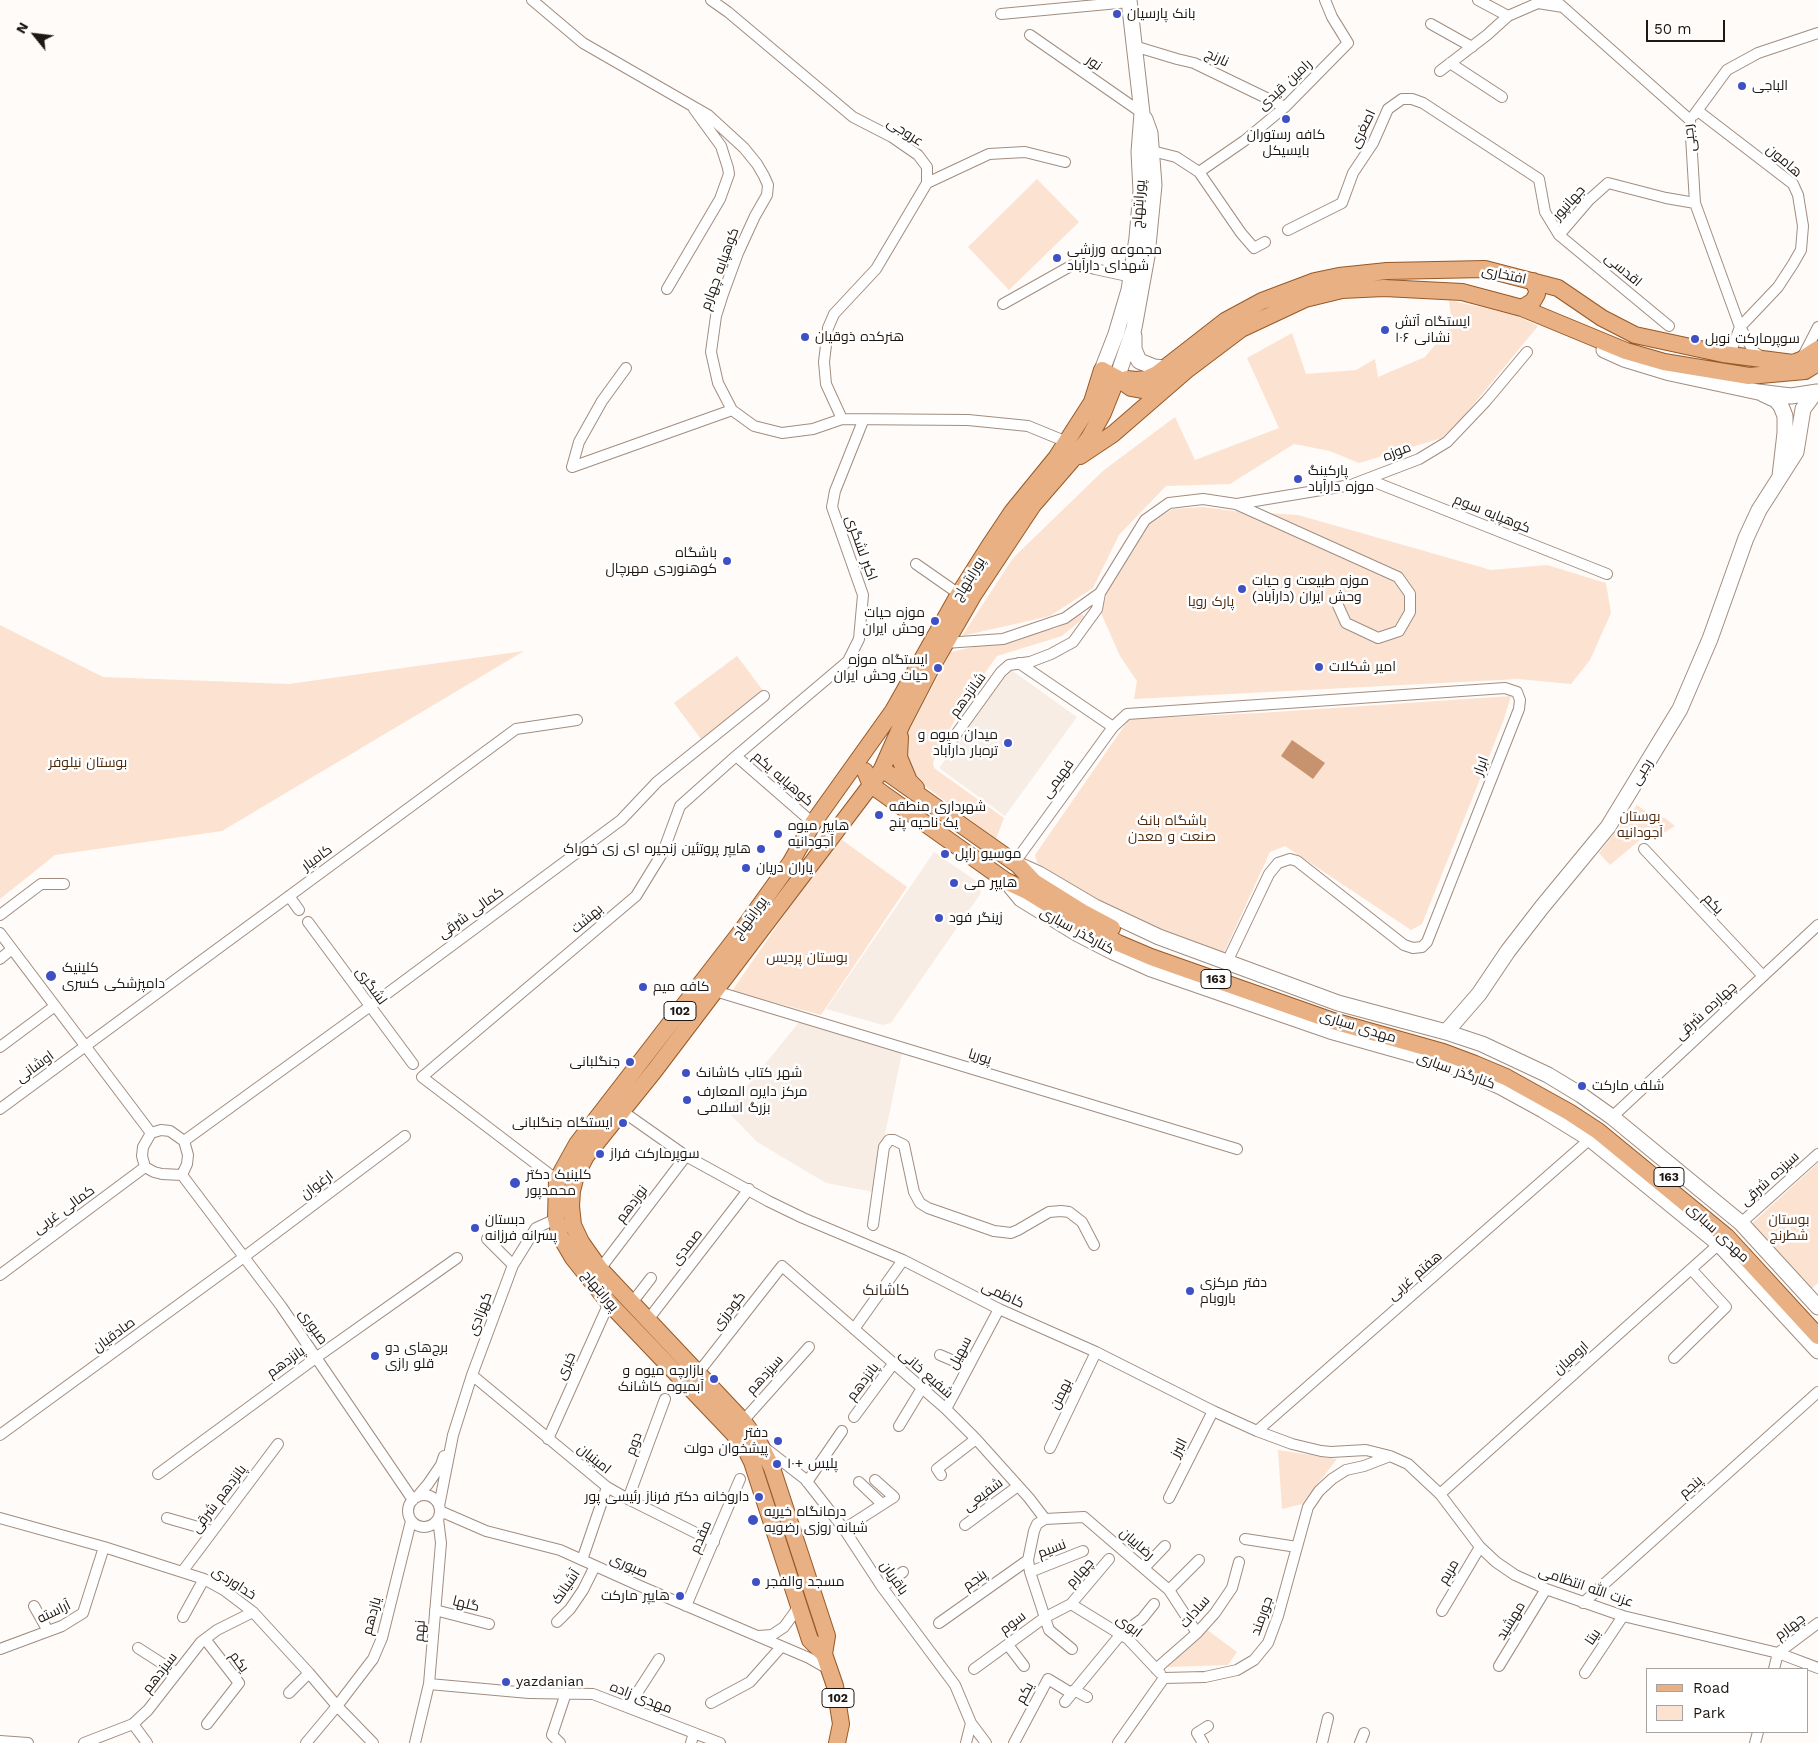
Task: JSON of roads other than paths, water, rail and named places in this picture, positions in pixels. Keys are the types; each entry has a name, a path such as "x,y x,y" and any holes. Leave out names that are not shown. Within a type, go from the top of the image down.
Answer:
{"main road":[{"name":"پورابتهاج","path":"837,1743 841,1724 830,1670 824,1654 810,1640 799,1600 760,1484 746,1450 733,1433 609,1303 573,1258 560,1236 556,1220 557,1180 577,1144 641,1061 709,987 868,778 882,769 898,717 959,594 1012,512 1056,458 1092,402 1122,315 1132,277 1141,191 1142,113 1129,1"},
{"name":"پورابتهاج","path":"824,1654 827,1636 772,1468 760,1444 743,1421 600,1269 581,1242 573,1225 572,1191 576,1174 586,1156 655,1070 791,862 814,823 898,717 1012,535 1033,505 1089,438 1103,414 1134,328 1148,256 1154,184 1150,133 1142,113"},
{"name":"افتخاری","path":"1188,369 1241,329 1305,300 1313,290 1339,276 1387,271 1485,269 1558,288 1602,318 1635,335 1723,354 1792,363 1801,360 1818,349"},
{"path":"1522,308 1533,301 1537,294 1533,281"},
{"name":"افتخاری","path":"1117,378 1136,380 1146,379 1157,374 1225,321 1262,301 1313,290 1384,288 1462,292 1522,308 1626,351 1664,362 1749,376 1805,371 1818,363"},
{"path":"1554,322 1596,347 1624,359 1670,373 1758,392 1791,396 1816,393"},
{"path":"1134,328 1134,349 1139,361 1154,367 1165,368"},
{"path":"1102,370 1131,388 1142,390 1152,389 1188,369"},
{"path":"1056,458 1066,452 1071,455 1072,460 1114,434 1188,369"},
{"name":"رجبی","path":"1758,392 1776,400 1785,416 1780,477"},
{"name":"رجبی","path":"1446,1032 1479,994 1542,907 1608,827 1656,751 1680,709 1710,639 1746,538 1759,510 1796,452 1803,409 1816,393"},
{"path":"791,862 868,778 882,741 898,717"},
{"path":"898,717 899,757 909,780 926,799"},
{"name":"163","path":"882,769 1016,864 1034,882 1082,912 1130,936 1154,947 1336,1012 1445,1042 1478,1054 1510,1068 1575,1104 1601,1128"},
{"name":"مهدی سباری","path":"868,778 1006,881 1028,891 1084,926 1151,957 1333,1021 1443,1052 1490,1070 1601,1128 1730,1234 1818,1322"},
{"path":"952,842 964,826"},
{"path":"1016,864 1039,874 1095,907 1159,937 1338,1003 1446,1032 1482,1044 1540,1071 1581,1095 1601,1128"},
{"path":"641,1061 655,1070"},
{"path":"1730,1234 1818,1307"},
{"path":"1730,1234 1818,1351"},
{"name":"مهدی سباری","path":"1730,1234 1818,1336"}],"street":[{"name":"کوهپایه چهارم","path":"532,0 584,42 708,115 744,148 757,164 768,185 767,195 738,253 716,316 711,352 718,383 732,410 754,426 782,433 813,429 842,419 863,421 968,420 1028,426 1067,442"},
{"name":"عروجی","path":"710,0 728,12 853,117 892,137 918,155 927,167 927,183"},
{"name":"رامین قیدی","path":"1199,172 1244,141 1285,106 1348,43 1332,17 1325,0"},
{"path":"1478,0 1508,16"},
{"name":"رجبی","path":"1555,0 1690,120 1695,203 1740,327 1754,352 1767,361"},
{"path":"1001,14 1129,1"},
{"path":"1440,71 1508,16 1538,3 1564,7"},
{"path":"1431,24 1472,46"},
{"path":"1690,120 1727,70 1758,53 1818,33"},
{"name":"نور","path":"1030,35 1142,113"},
{"name":"نارنج","path":"1134,46 1194,62 1285,106"},
{"path":"1450,63 1502,97"},
{"name":"اصغری","path":"1288,230 1342,203 1353,173 1373,143 1388,109 1402,99 1412,98 1423,102 1480,141"},
{"path":"667,289 720,199 728,174 721,146 692,106"},
{"name":"هامون","path":"1698,110 1793,184 1798,196 1803,226 1801,250 1778,287 1740,327 1733,346 1723,354"},
{"name":"جهانپور","path":"1480,141 1538,179 1546,212 1559,234 1588,200 1608,183 1666,198 1695,203"},
{"path":"1152,151 1176,157 1199,172 1241,233 1254,248 1265,242"},
{"path":"842,419 826,384 824,362 828,328 834,314 876,269 927,183 989,154 1024,152 1065,162"},
{"name":"اقدسی","path":"1559,234 1669,326"},
{"path":"1003,304 1076,263 1132,277"},
{"path":"1801,360 1818,327"},
{"name":"موزه","path":"1236,504 1351,485 1419,459 1447,442 1486,401 1528,352"},
{"path":"626,368 602,401 580,442 572,467 732,410"},
{"name":"اکبر لشگری","path":"736,756 848,661 859,639 863,595 832,507 835,491 863,421"},
{"name":"کوهپایه سوم","path":"1367,479 1608,574"},
{"path":"945,643 1003,639 1065,618 1100,593 1145,520 1169,503 1203,499 1236,504 1398,577 1410,594 1410,612 1399,631 1378,638 1346,623 1336,601"},
{"path":"916,564 959,594"},
{"name":"شانزدهم","path":"944,751 1001,672 1009,665 1030,662 1051,654 1073,642 1096,609 1100,593"},
{"path":"1019,664 1113,727"},
{"name":"ابرار","path":"1126,714 1505,688 1517,692 1520,700 1518,709 1427,942 1422,947 1413,948 1404,945 1297,861 1290,859 1278,863 1268,874 1227,962"},
{"name":"کمالی شرقی","path":"184,1141 369,1007 621,820 657,782 764,696"},
{"name":"فهیمی","path":"1016,864 1113,727 1126,714"},
{"name":"کامیار","path":"86,1047 516,729 577,720"},
{"name":"کوهپایه یکم","path":"736,756 814,823"},
{"name":"بهشت","path":"557,1180 422,1077 636,896 663,852 680,806 736,756"},
{"name":"یکم","path":"1644,850 1763,976"},
{"path":"0,915 42,884 64,884"},
{"path":"289,896 299,910"},
{"name":"لشگری","path":"308,922 413,1064"},
{"name":"چهارده شرقی","path":"1601,1128 1818,925"},
{"path":"0,933 151,1133"},
{"path":"0,959 12,949"},
{"name":"پوریا","path":"709,987 1237,1149"},
{"path":"0,1047 55,1006"},
{"name":"اوشانی","path":"0,1109 86,1047"},
{"name":"کاظمی","path":"622,1111 686,1156 803,1218 904,1260 998,1309 1096,1352 1213,1411 1292,1444 1321,1451 1366,1450 1390,1456"},
{"name":"هفتم غربی","path":"1258,1431 1601,1128"},
{"path":"161,1130 170,1131 184,1141 188,1155 187,1164 182,1175 162,1174 145,1167 142,1156 143,1147 151,1133 161,1130"},
{"name":"ارغوان","path":"244,1257 405,1136"},
{"path":"873,1225 884,1147 889,1140 894,1140 904,1145 914,1192 920,1203 928,1208 994,1231 1003,1232 1018,1230 1050,1212 1061,1210 1070,1212 1082,1222 1094,1246"},
{"name":"سیزده شرقی","path":"1730,1234 1818,1154"},
{"name":"نوزدهم","path":"600,1269 686,1156"},
{"name":"کمالی غربی","path":"0,1275 145,1167"},
{"name":"صبوری","path":"182,1175 317,1357 415,1499"},
{"name":"صمدی","path":"647,1321 749,1189"},
{"name":"کهزادی","path":"415,1499 441,1465 513,1266 536,1228 556,1220"},
{"name":"ارومیان","path":"1440,1494 1730,1234"},
{"path":"487,1239 513,1266"},
{"name":"صادقیان","path":"0,1435 244,1257"},
{"name":"پانزدهم","path":"158,1474 317,1357 457,1258"},
{"path":"854,1329 904,1260"},
{"name":"شفیع خانی","path":"782,1266 946,1409 976,1439 1043,1517"},
{"name":"گودرزی","path":"698,1373 782,1266"},
{"path":"1674,1358 1726,1307 1691,1269"},
{"path":"631,1304 651,1278"},
{"name":"خیری","path":"548,1439 609,1303"},
{"name":"سهیل","path":"946,1409 998,1309"},
{"name":"سیزدهم","path":"743,1421 808,1347"},
{"name":"بهمن","path":"1050,1448 1096,1352"},
{"path":"940,1355 968,1367"},
{"name":"پانزدهم","path":"854,1417 893,1364"},
{"name":"امینیان","path":"472,1375 607,1487 714,1542"},
{"path":"899,1426 922,1388"},
{"name":"پنجم","path":"1583,1603 1818,1392"},
{"name":"دوم","path":"628,1499 665,1398"},
{"name":"البرز","path":"1169,1498 1213,1411"},
{"path":"807,1482 842,1431"},
{"name":"کهزادی","path":"439,1512 453,1435"},
{"path":"939,1472 976,1439"},
{"name":"پانزدهم شرقی","path":"182,1572 278,1444"},
{"name":"باقریان","path":"760,1444 807,1482 844,1529 882,1587 955,1685 970,1723 986,1743"},
{"name":"عزت الله انتظامی","path":"1390,1456 1408,1464 1440,1494 1480,1547 1496,1562 1515,1575 1583,1603 1624,1616 1778,1653 1818,1668"},
{"name":"جورمند","path":"1164,1678 1205,1677 1237,1670 1254,1660 1268,1643 1278,1616 1308,1507 1319,1491 1346,1470 1364,1466 1390,1456"},
{"name":"مقدم","path":"686,1606 740,1479"},
{"path":"844,1529 894,1496 875,1480"},
{"path":"859,1482 882,1504"},
{"name":"شفیعی","path":"965,1525 1018,1486"},
{"path":"582,1560 607,1487"},
{"path":"428,1495 437,1501 439,1512 430,1526 425,1527 411,1521 408,1510 415,1499 428,1495"},
{"name":"صبوری","path":"439,1512 486,1531 560,1550 809,1658 830,1670"},
{"name":"نهم","path":"415,1743 429,1684 441,1543 439,1512"},
{"path":"1043,1517 1034,1531 1028,1560 1030,1572 1049,1630 1072,1649"},
{"name":"رضاییان","path":"1043,1517 1084,1517 1169,1590 1197,1633"},
{"name":"خداوردی","path":"0,1518 104,1547 204,1579 224,1590 253,1612 337,1706 373,1743"},
{"path":"168,1518 212,1531"},
{"name":"یازدهم","path":"306,1743 373,1659 382,1638 411,1521"},
{"path":"1245,1539 1297,1547"},
{"path":"1144,1568 1165,1546"},
{"name":"آراسته","path":"0,1649 62,1626 83,1613 104,1547"},
{"name":"مریم","path":"1442,1611 1480,1547"},
{"name":"نسیم","path":"1030,1572 1083,1551"},
{"name":"پنجم","path":"939,1622 1028,1560"},
{"name":"چهارم","path":"1071,1604 1109,1560"},
{"path":"1169,1590 1199,1560"},
{"name":"سادات","path":"1156,1669 1197,1633 1215,1613 1232,1588 1239,1562"},
{"name":"آشیانک","path":"557,1622 570,1609 583,1590 595,1566"},
{"path":"882,1587 903,1572"},
{"path":"183,1616 204,1579"},
{"name":"مهشید","path":"1499,1666 1546,1589"},
{"path":"756,1636 772,1635 784,1627 795,1612 799,1600"},
{"name":"ابوی","path":"1071,1604 1128,1639 1164,1678"},
{"name":"سوم","path":"974,1669 1044,1618 1071,1604"},
{"path":"1065,1702 1121,1634 1142,1619 1154,1604"},
{"path":"34,1606 48,1631"},
{"name":"گلها","path":"435,1610 490,1624"},
{"name":"سیزدهم","path":"84,1743 133,1724 148,1710 204,1640 217,1630 253,1612"},
{"name":"بیتا","path":"1585,1673 1624,1616"},
{"name":"چهارم","path":"1778,1653 1818,1623"},
{"name":"یکم","path":"204,1640 239,1684 207,1724"},
{"path":"1008,1644 1024,1666"},
{"path":"711,1703 750,1682 781,1647"},
{"path":"138,1648 177,1673"},
{"path":"1774,1668 1778,1653"},
{"path":"628,1707 659,1659"},
{"path":"289,1693 309,1673"},
{"path":"1118,1743 1164,1678"},
{"name":"یکم","path":"1014,1743 1048,1680 1072,1692"},
{"name":"مهدی زاده","path":"429,1684 529,1693 593,1694 628,1707 693,1738 720,1743"},
{"path":"1072,1692 1087,1697"},
{"path":"560,1743 552,1734 566,1693"},
{"path":"1322,1743 1328,1718"},
{"path":"966,1743 970,1723"},
{"path":"133,1724 147,1743"},
{"path":"1203,1743 1197,1733 1208,1726"},
{"path":"1360,1743 1364,1733"},
{"path":"0,1741 28,1743"}],"place":[{"name":"بانک پارسیان","path":"1117,14"},
{"name":"الباجی","path":"1742,86"},
{"name":"کافه رستوران بایسیکل","path":"1286,119"},
{"name":"مجموعه ورزشی شهدای دارآباد","path":"1057,258"},
{"name":"ایستگاه آتش نشانی ۱۰۶","path":"1385,330"},
{"name":"هنرکده ذوقیان","path":"805,337"},
{"name":"سوپرمارکت نوبل","path":"1695,339"},
{"name":"پارکینگ موزه دارآباد","path":"1298,479"},
{"name":"باشگاه کوهنوردی مهرچال","path":"727,561"},
{"name":"موزه طبیعت و حیات وحش ایران (دارآباد)","path":"1242,589"},
{"name":"موزه حیات وحش ایران","path":"935,621"},
{"name":"امیر شکلات","path":"1319,667"},
{"name":"ایستگاه موزه حیات وحش ایران","path":"938,668"},
{"name":"میدان میوه و تره‌بار دارآباد","path":"1008,743"},
{"name":"شهرداری منطقه یک ناحیه پنج","path":"879,815"},
{"name":"هایپر میوه آجودانیه","path":"778,834"},
{"name":"هایپر پروتئین زنجیره ای زی خوراک","path":"761,849"},
{"name":"موسیو راپل","path":"945,854"},
{"name":"یاران دریان","path":"746,868"},
{"name":"هایپر می","path":"954,883"},
{"name":"زینگر فود","path":"939,918"},
{"name":"کلینیک دامپزشکی کسری","path":"51,976"},
{"name":"کافه میم","path":"643,987"},
{"name":"جنگلبانی","path":"630,1062"},
{"name":"شهر کتاب کاشانک","path":"686,1073"},
{"name":"شلف مارکت","path":"1582,1086"},
{"name":"مرکز دایره المعارف بزرگ اسلامی","path":"687,1100"},
{"name":"ایستگاه جنگلبانی","path":"623,1123"},
{"name":"سوپرمارکت فراز","path":"600,1154"},
{"name":"کلینیک دکتر محمدپور","path":"515,1183"},
{"name":"دبستان پسرانه فرزانه","path":"475,1228"},
{"name":"دفتر مرکزی باروبام","path":"1190,1291"},
{"name":"برج‌های دو قلو رازی","path":"375,1356"},
{"name":"بازارچه میوه و آبمیوه کاشانک","path":"714,1379"},
{"name":"دفتر پیشخوان دولت","path":"778,1441"},
{"name":"پلیس +۱۰","path":"777,1464"},
{"name":"داروخانه دکتر فرناز رئیسی پور","path":"759,1497"},
{"name":"درمانگاه خیریه شبانه روزی رضویه","path":"753,1520"},
{"name":"مسجد والفجر","path":"756,1582"},
{"name":"هایپر مارکت","path":"680,1596"},
{"name":"yazdanian","path":"506,1682"}],"district":[{"name":"کاشانک","path":"886,1291"}],"park label":[{"name":"پارک رویا","path":"1211,602"},
{"name":"بوستان نیلوفر","path":"88,763"},
{"name":"بوستان آجودانیه","path":"1640,826"},
{"name":"باشگاه بانک صنعت و معدن","path":"1172,830"},
{"name":"بوستان پردیس","path":"807,958"},
{"name":"بوستان شطرنج","path":"1789,1228"}]}
